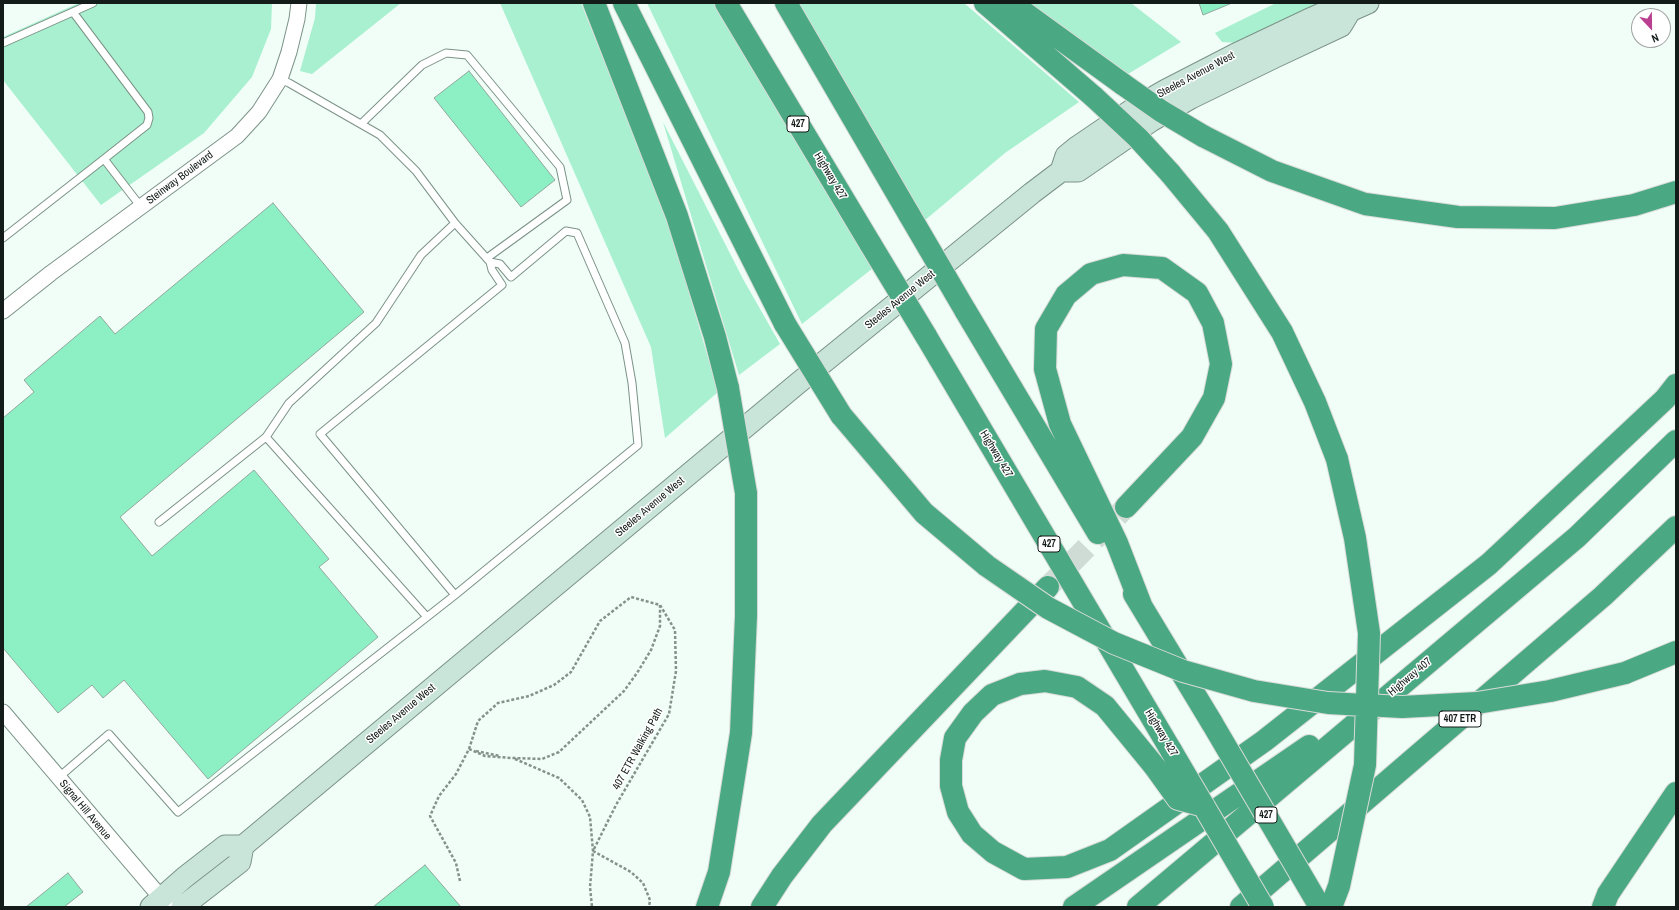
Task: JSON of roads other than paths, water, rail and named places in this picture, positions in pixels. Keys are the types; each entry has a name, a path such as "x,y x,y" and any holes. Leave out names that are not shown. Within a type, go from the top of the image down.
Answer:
{"highway":[{"path":"594,3 677,216 728,388 746,493 746,616 741,733 719,872 707,907"},
{"path":"624,3 785,324 841,415 924,513 987,566 1048,608 1114,643 1183,671 1254,691 1328,703 1402,707 1477,703 1550,691 1625,673 1676,652"},
{"name":"Highway 427","path":"726,3 926,336 1263,907"},
{"name":"427","path":"786,3 964,310 1212,723 1320,907"},
{"path":"985,3 1094,97 1138,138 1170,173 1218,231 1282,332 1315,402 1337,459 1355,538 1369,633 1365,765 1340,886 1331,907"},
{"path":"1011,3 1161,111 1203,136 1272,171 1365,204 1458,217 1554,218 1634,205 1676,192"},
{"path":"1126,507 1192,437 1214,398 1221,364 1213,323 1197,293 1162,268 1122,265 1091,274 1066,295 1046,329 1045,369 1060,424 1117,543 1142,606"},
{"path":"1204,806 1178,799 1156,767 1105,706 1076,687 1045,681 1020,684 992,695 973,713 955,738 951,760 951,786 958,812 972,834 993,852 1024,869 1068,867 1110,850 1264,741 1489,564 1664,399 1676,385"},
{"name":"Highway 407","path":"1138,907 1576,537 1676,441"},
{"name":"407 ETR","path":"1241,907 1603,596 1676,527"},
{"path":"762,907 782,876 822,824 1048,587"},
{"path":"1074,907 1414,674"},
{"path":"1603,907 1608,894 1676,793"}],"main road":[{"name":"Steeles Avenue West","path":"243,846 797,384 1061,171 1078,171 1151,121 1191,98 1341,26 1359,7"},
{"path":"160,904 185,876 225,846 243,846 240,862 182,907"}],"street":[{"name":"Steinway Boulevard","path":"3,311 51,273 237,136 259,112 280,79 289,52 297,19 298,3"},
{"name":"Signal Hill Avenue","path":"3,712 160,904"}],"lane":[{"path":"3,43 92,3"},
{"path":"3,238 147,125 149,118 148,112 73,12"},
{"path":"361,124 422,66 446,53 467,55 560,167 567,200 488,260"},
{"path":"280,79 289,82 380,135 416,171 455,223 488,260 492,270 502,285 320,434 455,595"},
{"path":"104,159 142,207"},
{"path":"159,522 266,437 288,403 376,323 421,255 455,223"},
{"path":"58,778 110,734 178,812 455,595 638,445 632,383 625,343 577,233 566,231 511,277 500,264 488,260"},
{"path":"266,437 426,617"}],"tunnel":[{"path":"1048,587 1126,507"}]}
